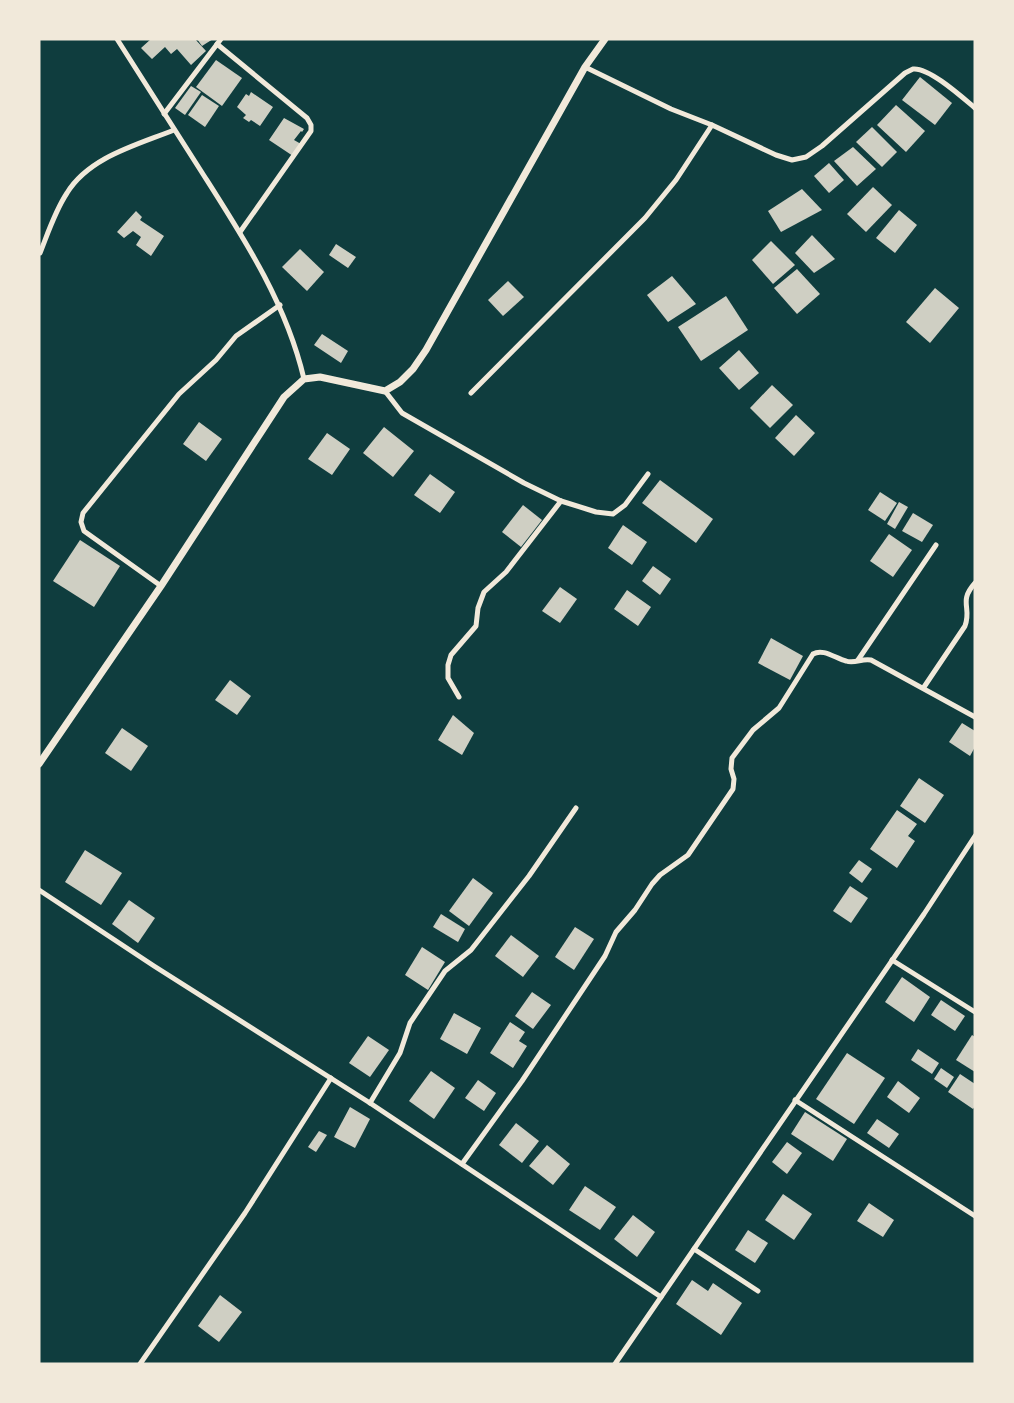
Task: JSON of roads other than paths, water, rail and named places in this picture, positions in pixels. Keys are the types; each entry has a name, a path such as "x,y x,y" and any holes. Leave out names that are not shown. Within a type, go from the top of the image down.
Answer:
{"street":[{"path":"117,39 240,232 280,305 294,342 304,379"},
{"path":"39,764 161,586 284,397 304,379 320,376 385,391 400,382 413,369 426,350 585,67 605,39"},
{"path":"164,114 219,42 307,118 311,131 240,232"},
{"path":"585,67 643,97 792,160 806,157 905,73 913,69 924,71 975,108"},
{"path":"471,393 645,218 675,180 712,125"},
{"path":"40,253 66,194 81,175 102,161 174,130"},
{"path":"161,586 84,531 81,522 83,513 179,394 216,360 236,336 280,305"},
{"path":"385,391 402,413 464,450 561,501 596,512 613,514 625,505 648,474"},
{"path":"459,698 448,678 448,665 451,655 476,626 478,608 484,591 506,572 561,501"},
{"path":"856,662 936,545"},
{"path":"924,687 965,626 968,616 965,599 975,583"},
{"path":"462,1164 522,1081 605,957 616,932 660,875 682,860 693,849 732,789 734,779 731,770 732,758 746,739 779,708 815,652 821,651 849,663 865,659 871,660 975,717"},
{"path":"370,1103 400,1053 410,1023 445,970 471,950 529,876 576,808"},
{"path":"615,1364 975,836"},
{"path":"39,890 370,1103 661,1297"},
{"path":"892,960 975,1012"},
{"path":"140,1364 245,1213 331,1078"},
{"path":"795,1100 975,1216"},
{"path":"694,1249 758,1290"}]}
